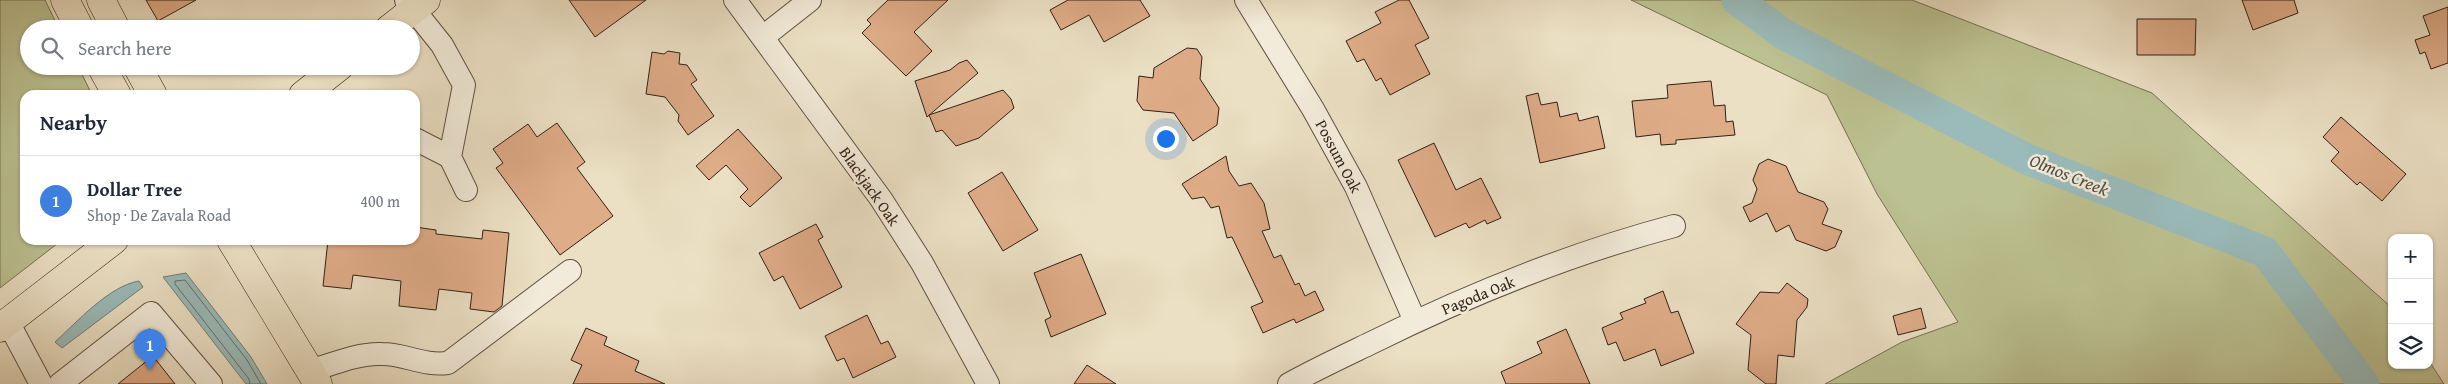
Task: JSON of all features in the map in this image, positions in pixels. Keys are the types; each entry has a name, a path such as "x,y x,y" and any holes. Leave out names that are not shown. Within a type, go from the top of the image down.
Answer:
{"main road":[{"path":"66,0 76,20"},
{"path":"100,0 111,20"},
{"path":"398,20 415,3"},
{"path":"106,75 114,90"},
{"path":"142,75 150,90"},
{"path":"309,90 329,75"},
{"path":"4,325 108,245"},
{"path":"234,245 314,377"}],"street":[{"name":"Blackjack Oak","path":"735,0 881,199 922,264 988,384"},
{"path":"762,37 810,0"},
{"name":"Possum Oak","path":"1246,0 1284,59 1356,187 1415,321"},
{"path":"415,3 442,44 464,85 450,157 466,190"},
{"path":"420,142 450,157"},
{"name":"Pagoda Oak","path":"1290,384 1415,321 1534,272 1629,238 1674,226"},
{"path":"314,377 360,356 383,354 432,365 448,364 570,272"},
{"path":"60,384 152,313 211,384"},
{"path":"4,325 41,384"}],"green space":[{"path":"0,0 45,0 55,20 20,20 20,75 82,75 90,90 20,90 20,245 56,245 0,288"},
{"path":"1631,0 1912,0 2152,93 2388,304 2388,369 2433,369 2433,367 2444,384 1825,384 1902,342 1958,322 1877,194 1827,95"}],"water":[{"path":"186,273 251,357 267,384 246,384 163,277"},
{"path":"139,281 143,287 62,348 55,342 105,297 128,284"}],"building":[{"path":"146,0 196,0 160,20 157,20"},
{"path":"569,0 646,0 595,37"},
{"path":"888,0 948,0 914,32 932,51 906,76 862,33 871,24 867,20"},
{"path":"1068,0 1140,0 1150,16 1104,42 1089,15 1061,30 1050,10"},
{"path":"1399,0 1409,0 1429,38 1415,45 1430,74 1390,95 1381,78 1376,81 1364,59 1357,62 1346,41 1381,23 1375,12"},
{"path":"2242,0 2294,0 2298,13 2253,30"},
{"path":"2448,7 2448,63 2431,69 2425,52 2420,54 2415,40 2430,35 2423,16"},
{"path":"2137,19 2196,19 2195,55 2137,55"},
{"path":"1187,48 1197,49 1202,57 1200,79 1219,108 1217,125 1193,141 1174,113 1143,110 1137,101 1139,76 1153,78 1154,68"},
{"path":"668,51 680,53 679,64 687,65 697,80 691,84 714,116 688,135 678,121 679,115 665,97 646,94 652,52 664,54"},
{"path":"967,60 978,73 927,117 915,81 950,70"},
{"path":"1711,81 1714,106 1725,105 1726,122 1733,121 1735,135 1676,140 1676,144 1661,145 1660,134 1636,137 1632,101 1668,98 1667,85"},
{"path":"1003,90 1011,99 1014,108 979,138 956,146 942,130 936,132 929,115"},
{"path":"1538,93 1541,105 1557,102 1560,117 1577,113 1579,121 1598,116 1605,148 1540,163 1526,96"},
{"path":"2341,117 2406,174 2382,201 2360,182 2357,185 2331,161 2339,152 2323,137"},
{"path":"557,123 585,162 577,168 613,216 560,255 496,168 503,163 493,149 528,124 537,137"},
{"path":"738,129 782,178 750,207 740,197 748,189 726,165 709,180 696,166"},
{"path":"1434,143 1456,190 1481,178 1501,218 1487,224 1485,220 1469,228 1466,223 1435,237 1398,160"},
{"path":"1226,156 1229,171 1239,186 1251,183 1264,203 1270,229 1262,231 1274,258 1281,255 1295,285 1299,283 1305,296 1315,291 1324,310 1296,323 1294,319 1263,333 1251,307 1263,302 1232,237 1227,238 1219,206 1211,208 1204,197 1192,199 1182,184"},
{"path":"1768,159 1786,166 1798,192 1824,202 1828,209 1822,224 1842,231 1835,247 1826,251 1796,240 1789,225 1776,232 1767,213 1750,222 1743,207 1752,203 1757,189 1753,180 1759,164"},
{"path":"1002,172 1038,230 1003,251 968,193"},
{"path":"816,224 823,237 818,240 842,287 800,309 783,276 774,281 759,253"},
{"path":"420,228 436,230 436,234 482,239 483,230 509,233 502,306 494,312 470,309 472,293 439,289 436,310 399,306 401,281 353,275 351,289 323,286 327,245 420,245"},
{"path":"1081,254 1106,314 1051,337 1045,320 1051,317 1034,273"},
{"path":"1787,283 1808,299 1807,307 1797,320 1794,357 1778,355 1776,384 1766,384 1748,370 1751,335 1736,324 1760,292 1779,293"},
{"path":"1663,291 1671,313 1678,311 1694,353 1661,366 1655,349 1624,361 1616,342 1608,345 1602,328 1623,319 1620,313 1646,303 1644,299"},
{"path":"1921,308 1926,328 1898,335 1893,316"},
{"path":"867,315 881,344 888,341 896,357 853,378 844,358 837,361 825,336"},
{"path":"586,328 607,337 604,345 639,361 635,371 665,384 573,384 582,365 571,360"},
{"path":"1566,329 1590,384 1506,384 1501,372 1542,353 1537,342"},
{"path":"153,356 175,384 118,384"},
{"path":"1087,365 1116,384 1074,384"}],"waterway":[{"name":"Olmos Creek","path":"1737,0 1785,35 2029,160 2265,252 2364,384"}],"place":[{"name":"Dollar Tree","path":"150,370"}]}
